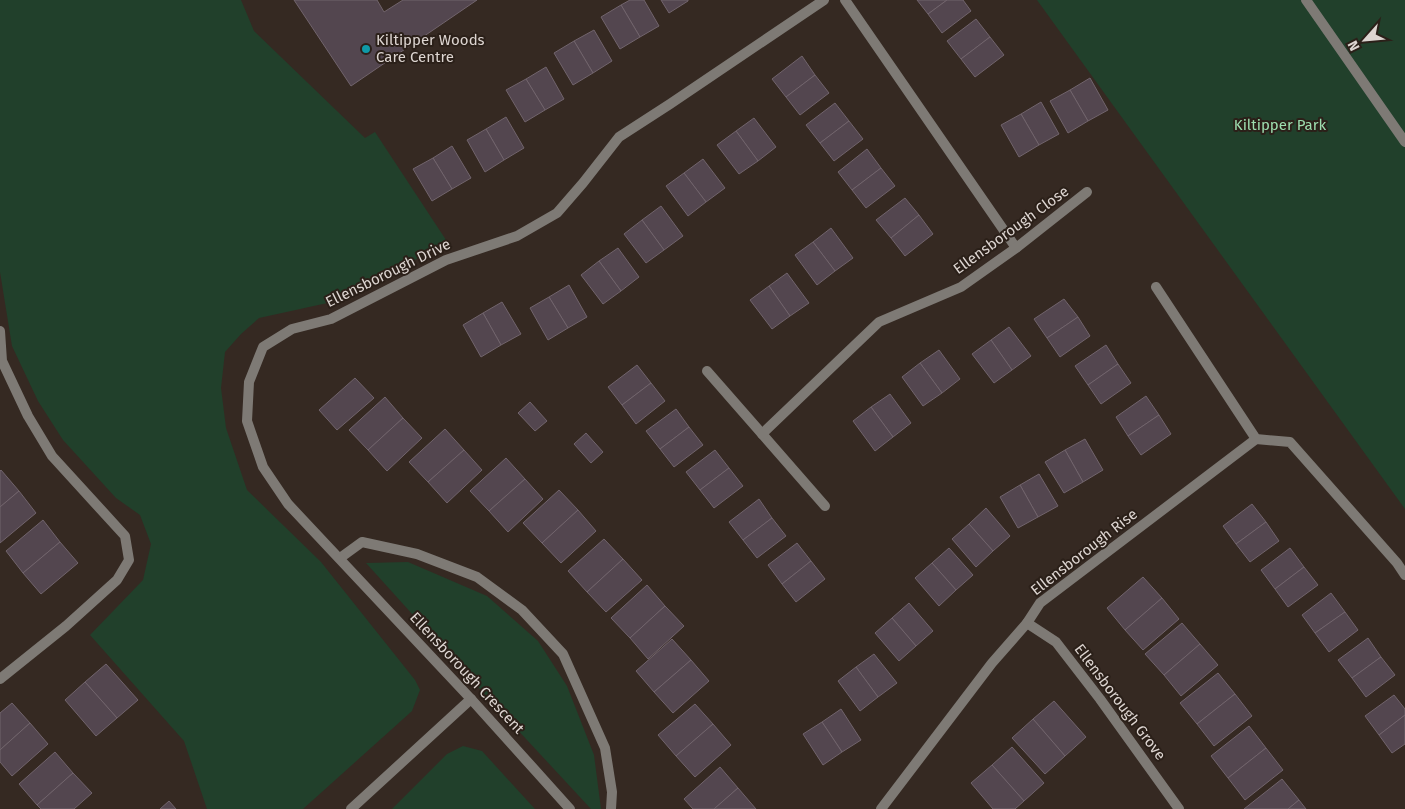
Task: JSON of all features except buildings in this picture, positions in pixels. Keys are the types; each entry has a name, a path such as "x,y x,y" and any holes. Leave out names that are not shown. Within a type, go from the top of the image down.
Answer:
{"street":[{"name":"Ellensborough Drive","path":"247,421 249,382 262,347 292,329 331,318 446,260 517,236 557,213 620,137 824,0"},
{"path":"845,0 1016,248"},
{"path":"1306,0 1405,142"},
{"name":"Ellensborough Close","path":"762,434 879,322 962,287 1016,248 1087,192"},
{"path":"1156,287 1256,439 1290,442 1397,563 1405,575"},
{"path":"0,331 1,362 28,416 52,456 125,536 130,560 116,580 66,626 0,679"},
{"path":"707,371 825,506"},
{"name":"Ellensborough Crescent","path":"247,421 263,467 288,504 340,558 570,809"},
{"name":"Ellensborough Rise","path":"881,809 992,663 1027,623 1040,603 1256,439"},
{"path":"340,558 362,542 417,554 477,577 522,610 563,654 605,748 612,792 611,809"},
{"name":"Ellensborough Grove","path":"1027,623 1056,642 1100,699 1179,809"},
{"path":"351,809 471,700"}],"green space":[{"path":"0,0 241,0 254,31 365,138 375,132 448,243 332,302 259,318 225,352 221,388 226,428 247,490 321,562 415,680 420,690 412,711 303,809 207,809 184,741 90,635 143,580 151,544 140,515 116,498 63,440 38,401 12,346 0,272"},
{"name":"Kiltipper Park","path":"1037,0 1405,0 1405,509"},
{"path":"408,562 487,596 538,641 567,686 594,755 601,809 591,809 366,563"},
{"path":"463,746 482,751 535,809 392,809 447,754"}],"place":[{"name":"Kiltipper Woods Care Centre","path":"366,49"}]}
